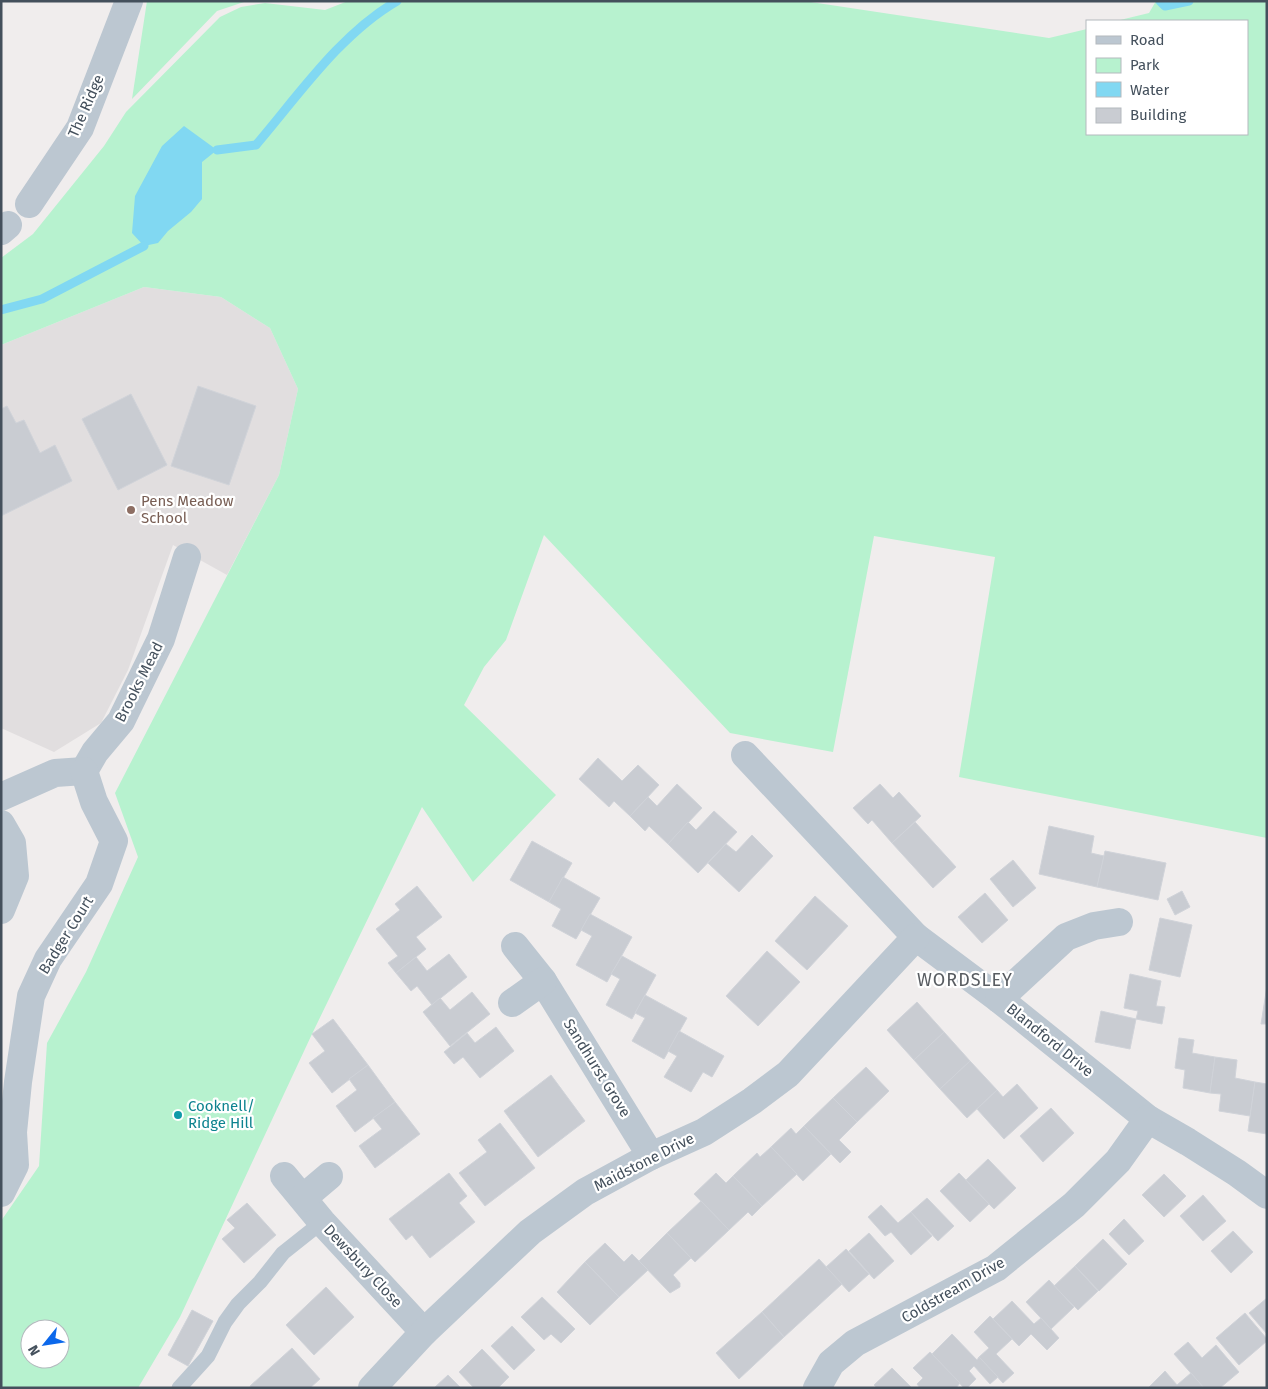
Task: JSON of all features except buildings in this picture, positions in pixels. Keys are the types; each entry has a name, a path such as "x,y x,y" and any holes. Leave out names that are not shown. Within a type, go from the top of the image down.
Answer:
{"street":[{"name":"The Ridge","path":"28,204 80,128 129,1"},
{"name":"Brooks Mead","path":"84,771 95,752 121,721 161,639 187,557"},
{"name":"Blandford Drive","path":"746,755 916,937 999,999 1148,1120 1188,1142 1237,1173 1267,1195"},
{"path":"1,797 55,774 84,771"},
{"name":"Badger Court","path":"1,1193 15,1165 13,1132 31,996 48,959 99,884 114,841 94,802 84,771"},
{"path":"1,824 12,843 15,876 1,910"},
{"path":"999,999 1060,930 1120,922"},
{"name":"Maidstone Drive","path":"372,1388 424,1332 530,1232 585,1192 651,1156 704,1132 752,1101 788,1074 916,937"},
{"name":"Sandhurst Grove","path":"515,946 542,980 651,1156"},
{"path":"512,1004 542,980"},
{"name":"Coldstream Drive","path":"818,1388 831,1363 855,1343 996,1268 1046,1228 1074,1205 1118,1161 1148,1120"},
{"name":"Dewsbury Close","path":"284,1176 322,1222 424,1332"},
{"path":"303,1198 329,1176"}],"lane":[{"path":"179,1388 208,1356 238,1304 260,1282 283,1253 322,1222"}],"shaded area":[{"name":"Pens Meadow School","path":"144,287 221,297 270,328 298,389 279,475 227,575 173,545 128,670 101,723 54,752 1,728 1,345"}],"green space":[{"path":"147,1 247,1 217,11 132,99"},
{"path":"348,1 804,1 1049,38 1086,29 1086,135 1248,135 1248,20 1120,20 1149,13 1156,1 1267,1 1267,838 959,777 995,557 874,536 833,752 730,733 544,535 506,640 484,667 464,705 556,795 473,882 422,807 312,1034 180,1317 138,1388 1,1388 1,1221 39,1166 47,1043 86,972 138,857 115,793 279,475 298,389 270,328 221,297 144,287 1,345 1,258 33,234 104,146 126,112 220,17 241,7 265,3 325,10"}],"water":[{"path":"184,126 217,150 202,162 202,199 158,243 144,246 132,233 135,196 162,146"}],"waterway":[{"path":"217,150 256,145 338,48 376,15 397,1"},
{"path":"1160,1 1165,6 1189,1"},
{"path":"1,310 42,299 144,246"}],"place":[{"name":"Pens Meadow School","path":"131,510"},
{"name":"Cooknell/ Ridge Hill","path":"178,1115"}],"district":[{"name":"WORDSLEY","path":"965,980"}]}
